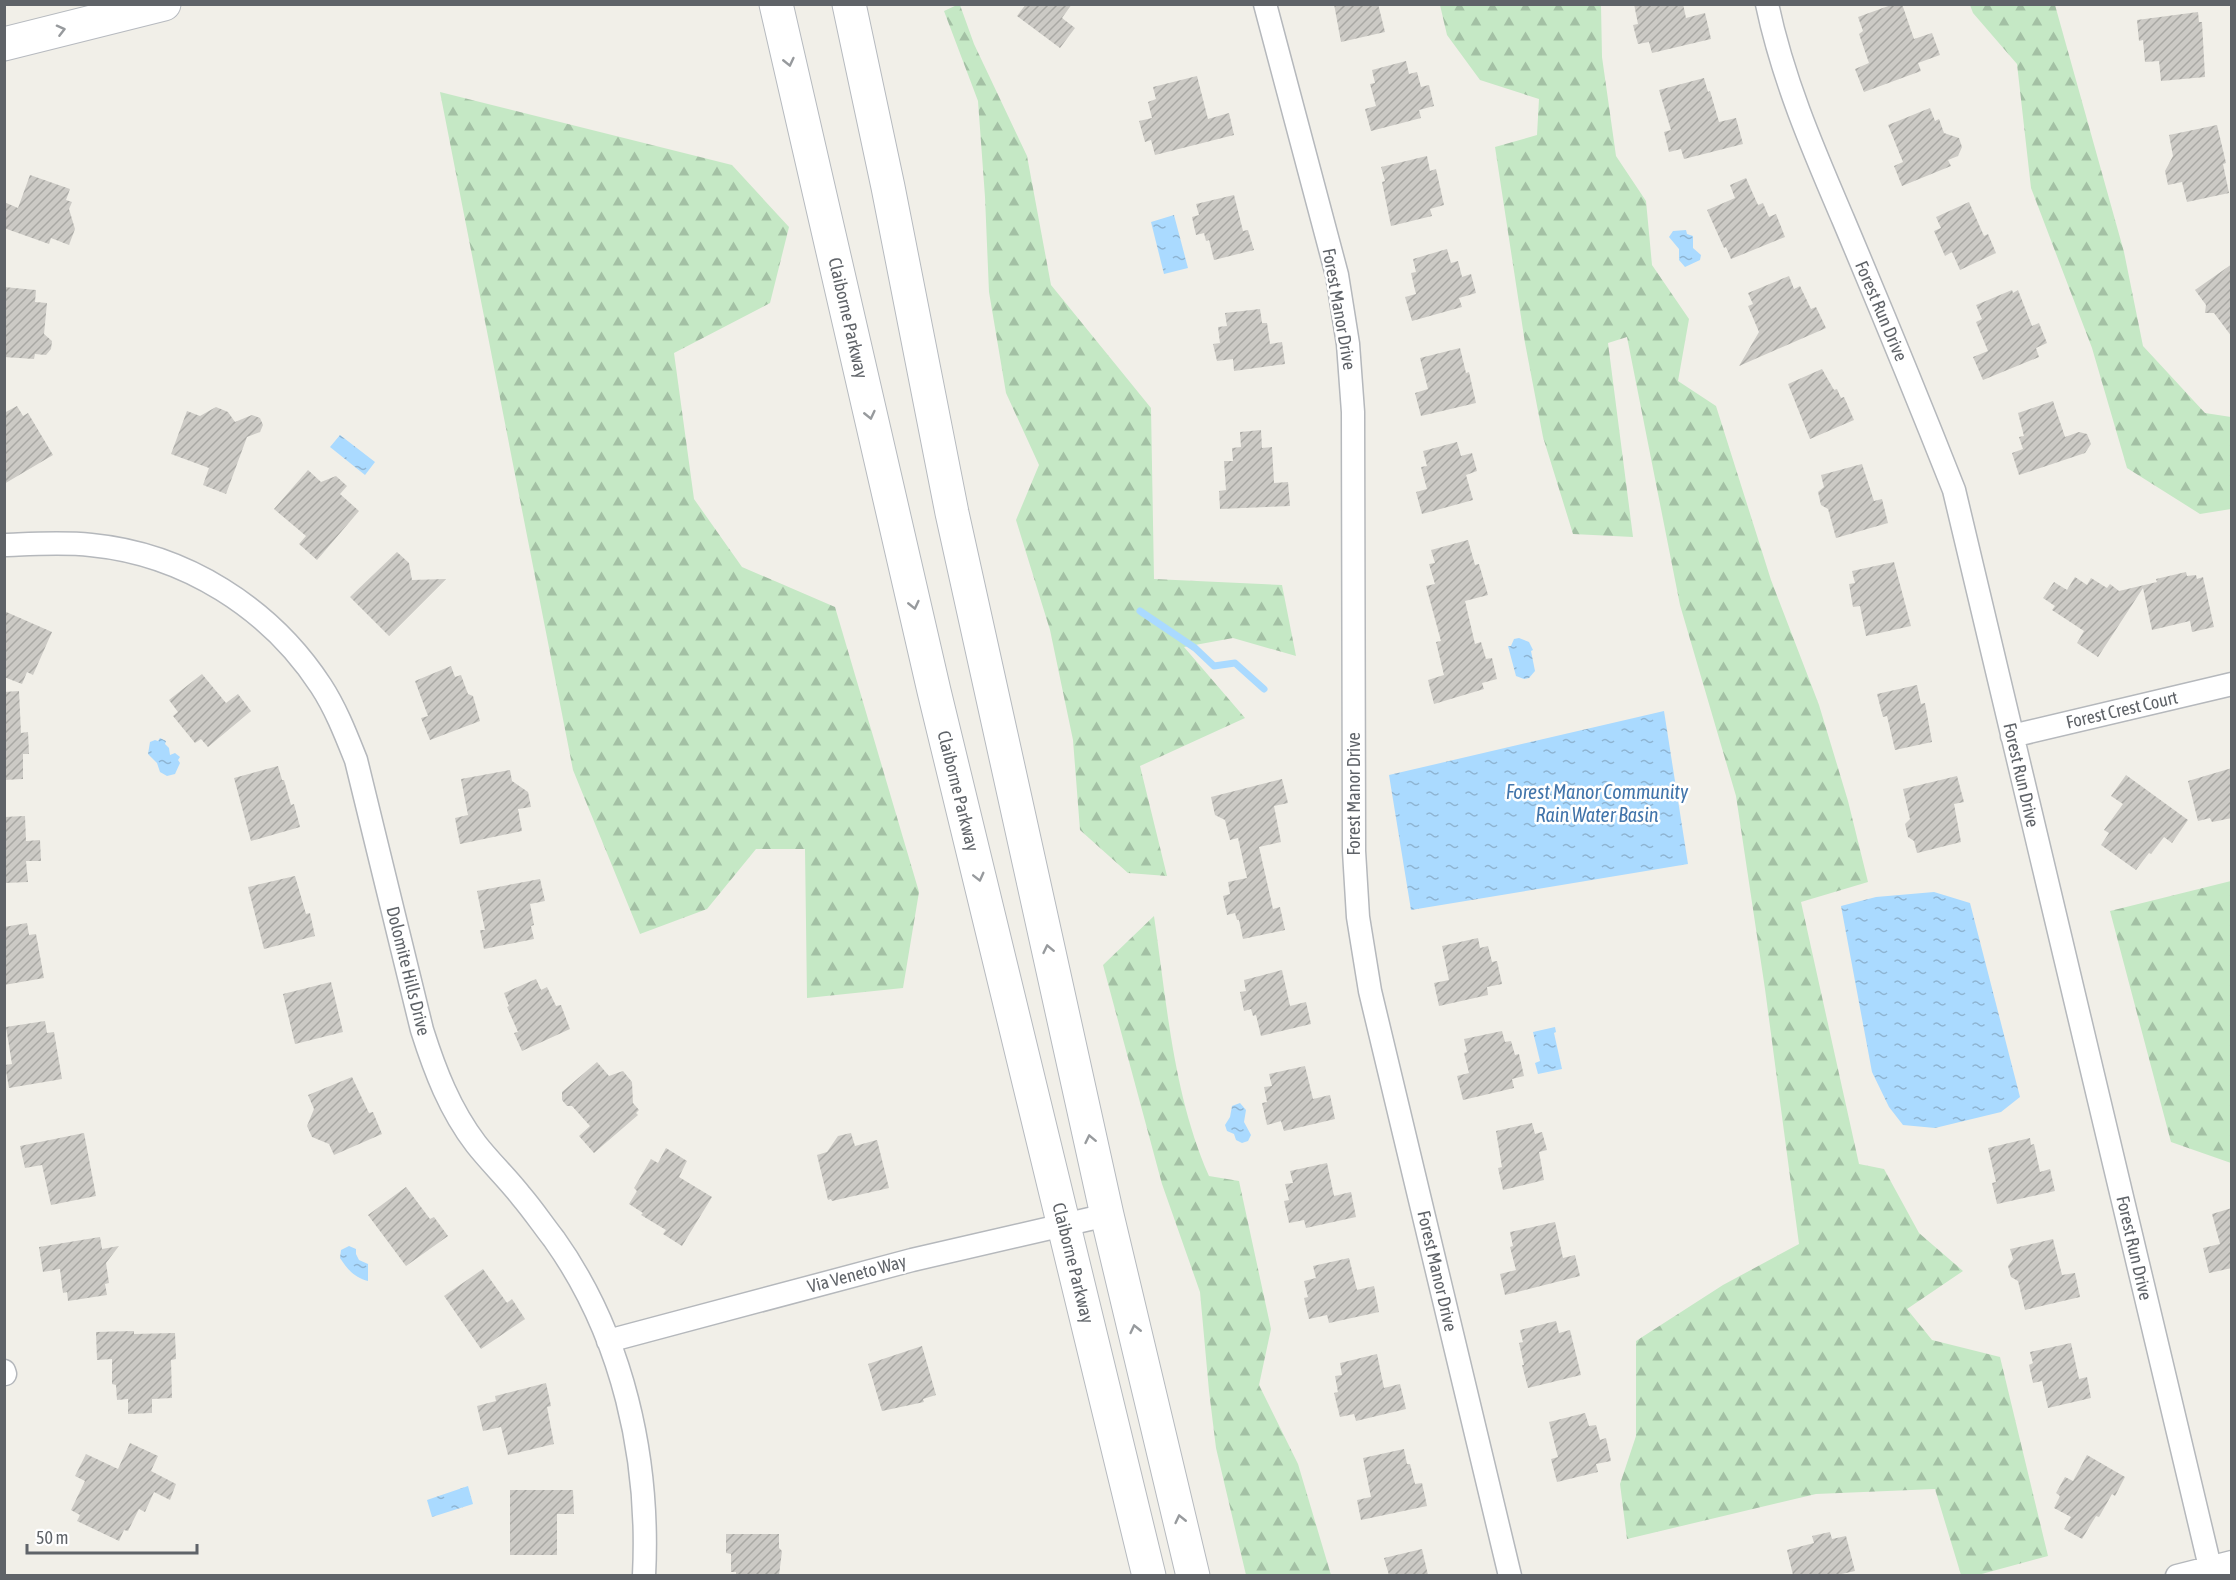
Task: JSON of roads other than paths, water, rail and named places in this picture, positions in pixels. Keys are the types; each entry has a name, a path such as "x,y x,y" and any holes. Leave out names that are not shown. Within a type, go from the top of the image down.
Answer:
{"main road":[{"path":"4,45 164,4"},
{"name":"Claiborne Parkway","path":"776,4 934,692 1149,1575"},
{"path":"849,4 888,187 952,513 1107,1215 1193,1575"}],"street":[{"name":"Forest Manor Drive","path":"1265,4 1337,275 1348,344 1353,412 1354,851 1358,917 1370,992 1510,1575"},
{"name":"Forest Run Drive","path":"1767,4 1772,28 1800,119 1954,490 2012,736 2221,1565"},
{"name":"Dolomite Hills Drive","path":"4,545 92,545 130,551 166,562 201,577 234,596 267,622 297,652 322,687 342,723 356,760 422,1030 434,1068 453,1109 476,1145 522,1197 555,1241 584,1289 608,1341 625,1392 638,1446 644,1492 646,1538 644,1575"},
{"name":"Forest Crest Court","path":"2012,736 2232,684"},
{"name":"Via Veneto Way","path":"608,1341 912,1260 1107,1215"},
{"path":"2177,1575 2221,1565"}],"water":[{"path":"1174,215 1188,268 1164,274 1151,222"},
{"path":"1686,230 1687,234 1693,236 1693,248 1701,255 1700,260 1685,267 1679,260 1679,249 1669,237 1673,231"},
{"path":"340,435 375,462 365,475 330,447"},
{"path":"1519,638 1529,642 1533,650 1531,651 1535,671 1529,678 1524,679 1516,676 1508,646 1511,646 1514,639"},
{"name":"Forest Manor Community Rain Water Basin","path":"1664,711 1688,864 1411,910 1389,775"},
{"path":"160,738 166,741 170,755 175,753 180,757 175,774 167,776 160,772 157,763 148,754 150,742 158,741"},
{"path":"1934,892 1970,903 2020,1097 2001,1112 1935,1128 1903,1125 1889,1107 1872,1072 1841,906 1876,897"},
{"path":"1555,1027 1556,1032 1554,1033 1562,1069 1538,1074 1535,1063 1540,1061 1533,1032"},
{"path":"1240,1103 1246,1110 1244,1122 1251,1135 1248,1141 1242,1143 1236,1140 1234,1134 1227,1131 1225,1125 1230,1117 1232,1106"},
{"path":"349,1246 356,1249 359,1260 368,1264 368,1281 359,1278 340,1258 341,1250"},
{"path":"468,1486 473,1504 432,1517 427,1500"}],"waterway":[{"path":"1140,611 1195,648 1214,666 1235,663 1264,689"}]}
